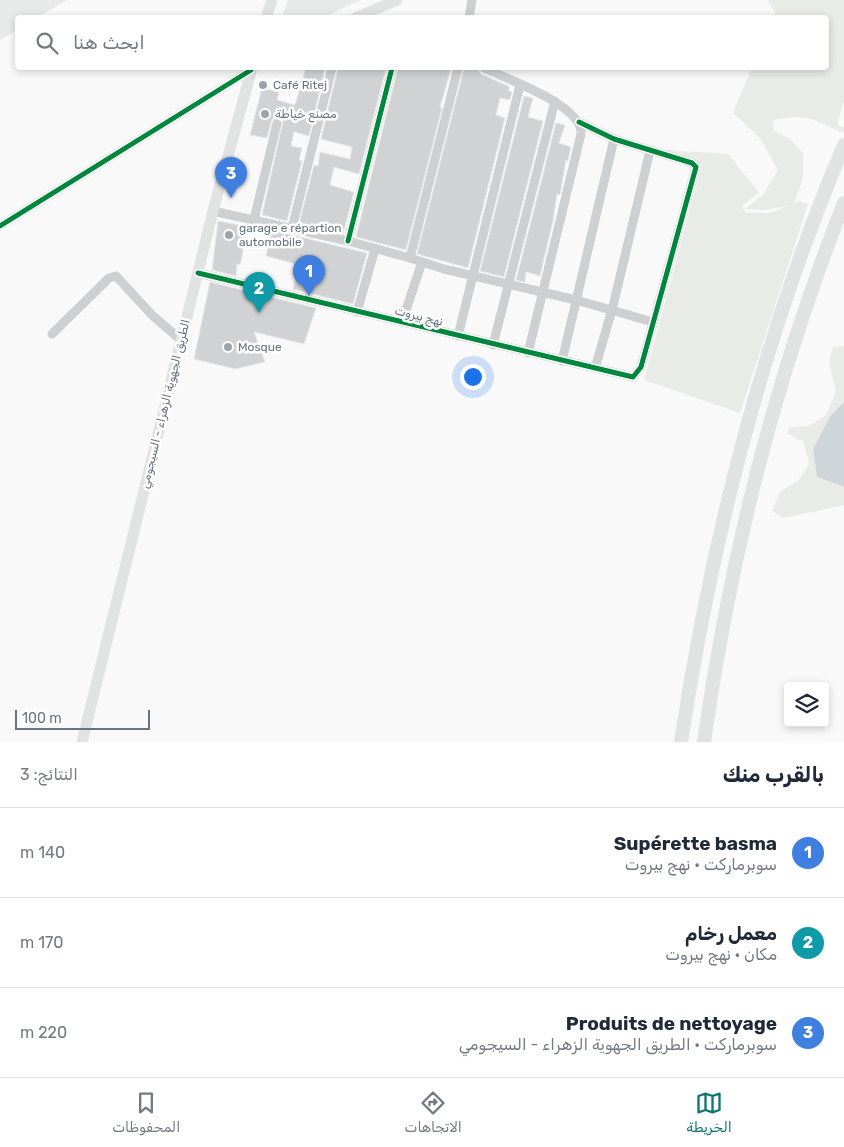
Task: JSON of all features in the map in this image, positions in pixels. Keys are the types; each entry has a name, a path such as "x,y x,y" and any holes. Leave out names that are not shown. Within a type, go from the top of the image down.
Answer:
{"highway":[{"path":"681,742 701,620 744,435 777,320 810,226 844,145"},
{"path":"704,742 724,612 765,440 799,324 844,203"}],"main road":[{"path":"267,15 272,0"},
{"path":"362,15 397,0"},
{"name":"الطريق الجهوية الزهراء - السيجومي","path":"82,742 213,211 251,70"}],"street":[{"path":"470,15 472,0"},
{"path":"0,226 249,70"},
{"path":"292,228 332,70"},
{"path":"348,241 391,70"},
{"path":"410,258 457,70"},
{"path":"213,211 348,241 653,322 696,167 692,163 614,139 579,122 556,101 488,70"},
{"path":"458,336 520,85"},
{"path":"493,345 556,101"},
{"path":"254,220 277,122"},
{"path":"528,352 581,134 579,122"},
{"path":"562,361 614,139"},
{"path":"595,368 612,310 650,151"},
{"path":"357,312 375,249"},
{"path":"402,322 422,262"},
{"name":"نهج بيروت","path":"198,273 493,345 635,376 641,367 653,322"},
{"path":"52,334 109,278 116,276 148,311 181,340"}],"shaded area":[{"path":"0,0 67,0 41,15 15,15 15,31 0,40"},
{"path":"288,0 361,0 328,15 283,15"},
{"path":"768,0 844,0 844,101 837,124 844,128 844,133 810,119 795,117 773,120 774,131 790,139 803,153 803,179 794,203 799,201 808,204 740,413 644,380 702,165 664,150 728,154 759,192 742,206 746,213 769,213 789,206 763,210 745,209 763,195 778,170 760,138 733,113 751,70 829,70 829,15 774,15 775,12"},
{"path":"844,346 844,402 831,415 817,477 844,487 844,505 783,518 772,511 780,492 798,481 809,464 803,440 798,440 788,433 790,427 809,426 826,415 836,392 829,362 833,347"},
{"path":"844,402 844,487 817,477 813,449 831,415"}],"building":[{"path":"305,70 325,70 309,136 294,132 291,146 302,148 299,160 302,161 287,221 262,215 283,121 278,117 272,119 267,138 250,135 262,88 279,92 277,100 295,105"},
{"path":"338,70 385,70 359,174 334,167 330,185 354,192 343,234 299,224 314,165 318,166 320,152 350,159 352,147 321,139"},
{"path":"398,70 451,70 406,250 356,237"},
{"path":"463,70 479,70 481,74 506,85 509,87 509,91 512,92 510,100 500,98 496,115 505,118 468,268 417,254"},
{"path":"524,96 533,98 528,117 543,121 504,277 480,271"},
{"path":"556,123 565,125 559,143 571,147 568,161 566,160 560,195 557,194 553,221 540,276 526,272 525,282 516,280"},
{"path":"218,221 244,226 243,252 240,265 237,264 236,276 212,270"},
{"path":"271,230 367,253 353,304 293,289 300,265 266,256"},
{"path":"210,282 316,308 304,344 254,332 265,362 235,369 194,359"}],"cycle path":[{"path":"0,226 251,70"},
{"path":"348,241 391,70"},
{"path":"198,273 633,377 641,367 696,167 692,163 614,139 579,122"}],"place":[{"name":"Café Ritej","path":"263,85"},
{"name":"مصنع خياطة","path":"265,114"},
{"name":"Produits de nettoyage","path":"231,198"},
{"name":"garage e répartion automobile","path":"229,235"},
{"name":"Supérette basma","path":"309,296"},
{"name":"معمل رخام","path":"259,313"},
{"name":"Mosque","path":"228,347"}]}
